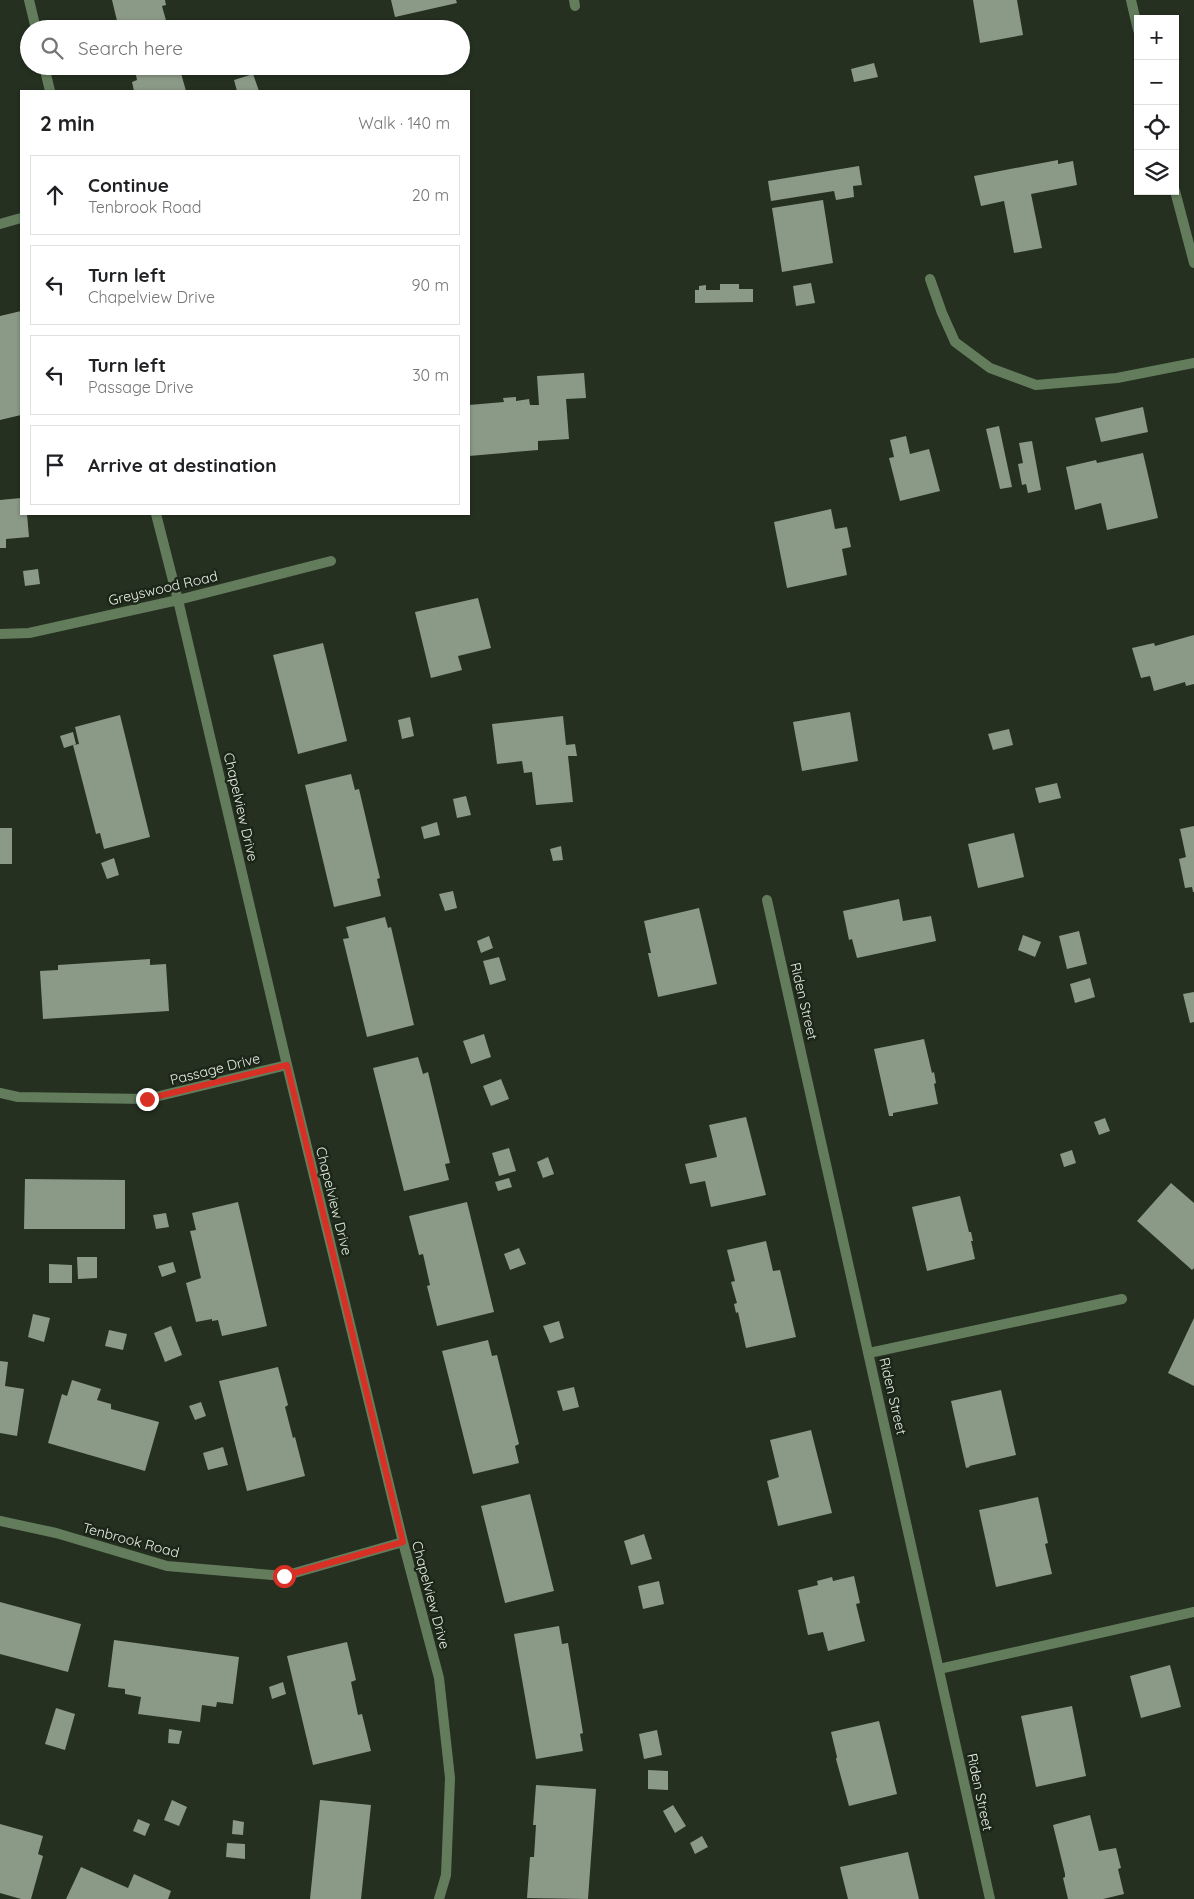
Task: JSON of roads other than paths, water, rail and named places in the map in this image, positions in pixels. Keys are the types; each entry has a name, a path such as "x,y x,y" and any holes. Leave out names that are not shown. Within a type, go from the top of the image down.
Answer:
{"street":[{"path":"29,0 34,20"},
{"path":"1131,0 1134,15"},
{"path":"46,75 50,90"},
{"path":"1176,195 1194,263"},
{"path":"0,224 20,218"},
{"path":"930,279 955,342 990,368 1036,385 1117,378 1194,363"},
{"name":"Chapelview Drive","path":"156,515 287,1065 438,1678 450,1778 446,1876 439,1899"},
{"name":"Greyswood Road","path":"0,634 29,633 178,600 331,561"},
{"name":"Riden Street","path":"767,900 990,1899"},
{"name":"Passage Drive","path":"0,1093 18,1097 147,1099 287,1065"},
{"path":"869,1353 1122,1299"},
{"name":"Tenbrook Road","path":"0,1521 56,1533 167,1566 284,1576 403,1542"},
{"path":"939,1669 1194,1612"}]}
